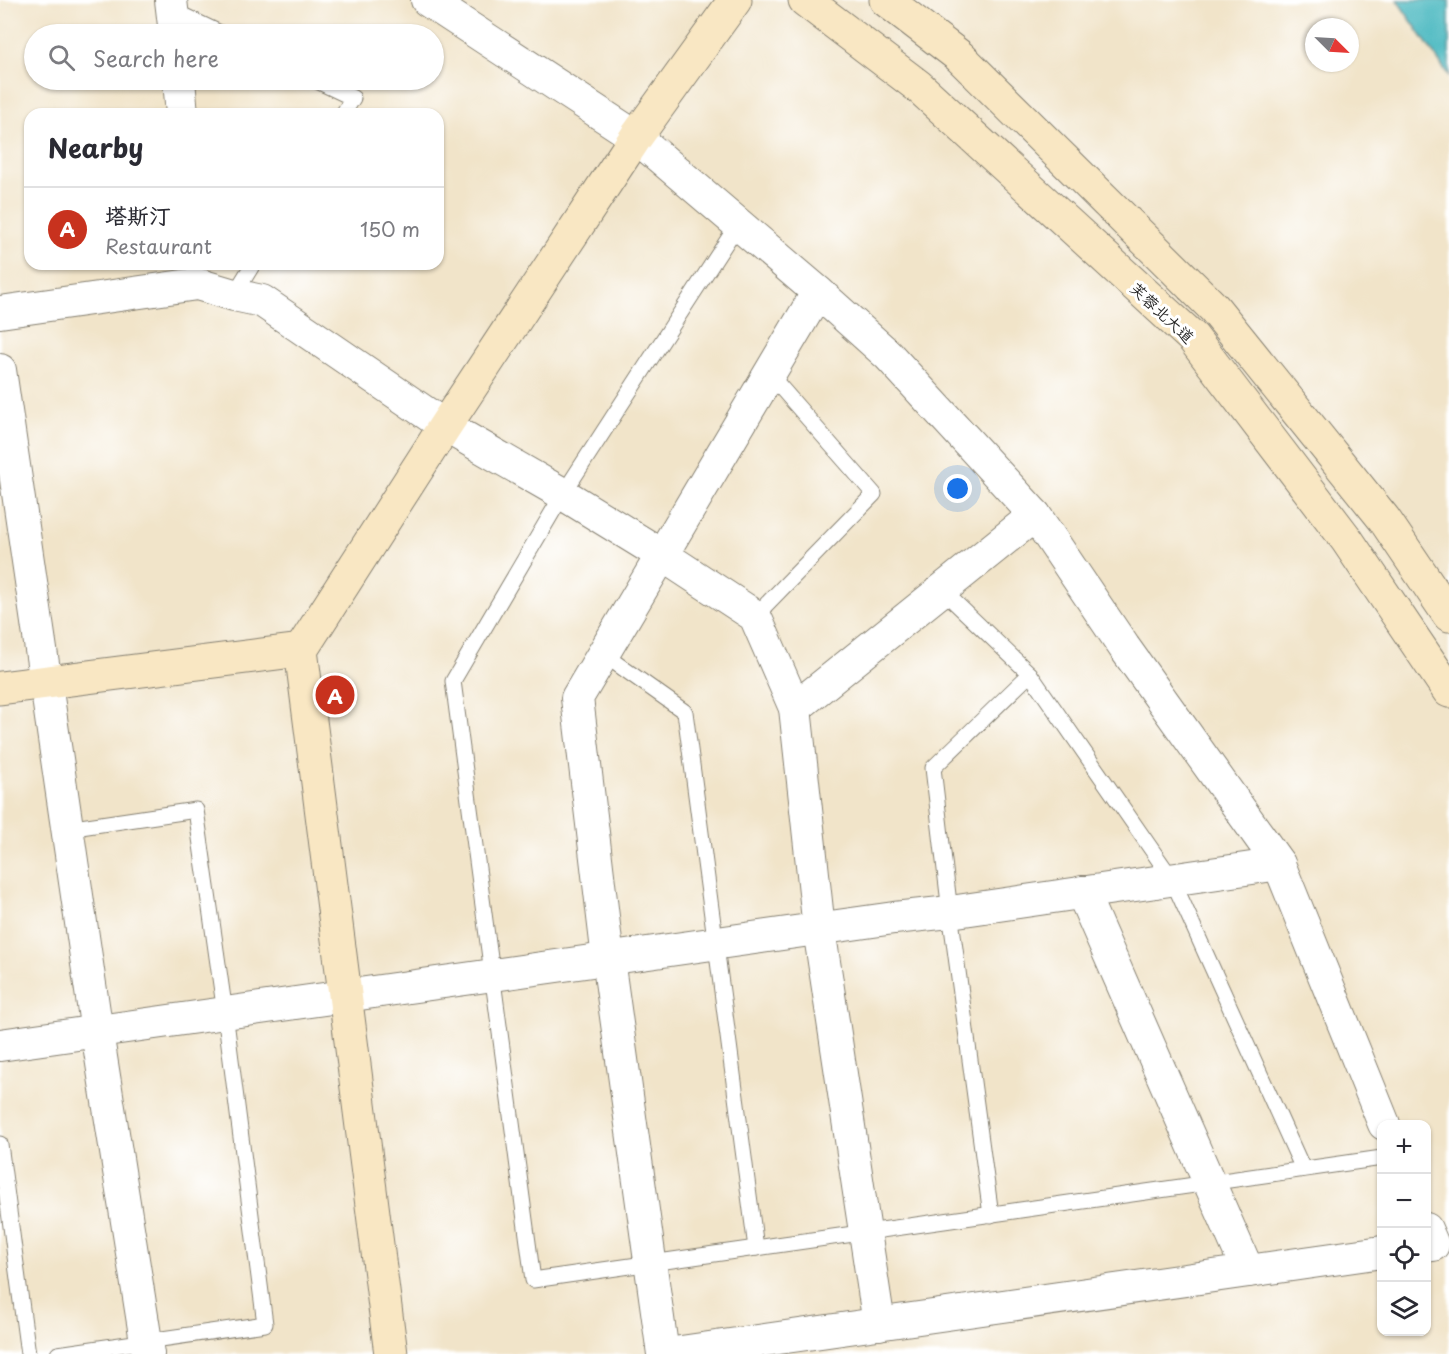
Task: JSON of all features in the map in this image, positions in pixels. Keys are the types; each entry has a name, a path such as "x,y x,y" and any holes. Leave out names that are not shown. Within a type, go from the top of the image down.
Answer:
{"street":[{"path":"427,0 636,137 818,292 888,355 1035,515 1130,656 1279,864 1382,1120"},
{"path":"391,1354 301,650 445,426 636,137 735,0"},
{"name":"芙蓉北大道","path":"805,0 918,86 1193,338 1347,540 1449,691"},
{"path":"886,0 959,56 1214,308 1384,519 1449,615"},
{"path":"180,90 181,108"},
{"path":"0,312 196,274 234,295 262,301 445,426 563,494 755,616 795,708 819,929 879,1324"},
{"path":"818,292 577,698 608,959 650,1264 665,1354 1377,1253"},
{"path":"0,370 97,1032 146,1348"},
{"path":"795,708 1035,515"},
{"path":"0,688 301,650"},
{"path":"0,1045 1279,864"},
{"path":"1082,892 1248,1271"}],"lane":[{"path":"173,15 196,24"},
{"path":"336,90 353,98 347,108"},
{"path":"738,224 563,494 453,681 533,1280 1377,1159"},
{"path":"234,295 249,270"},
{"path":"755,616 874,494 770,375"},
{"path":"941,590 1030,674 1172,879 1303,1169"},
{"path":"603,654 685,712 756,1248"},
{"path":"991,1215 933,768 1030,674"},
{"path":"58,1354 146,1348 265,1324 196,810 67,829"},
{"path":"0,1144 28,1354"}],"water":[{"path":"1397,0 1449,0 1449,76"}],"place":[{"name":"塔斯汀","path":"335,695"}]}
